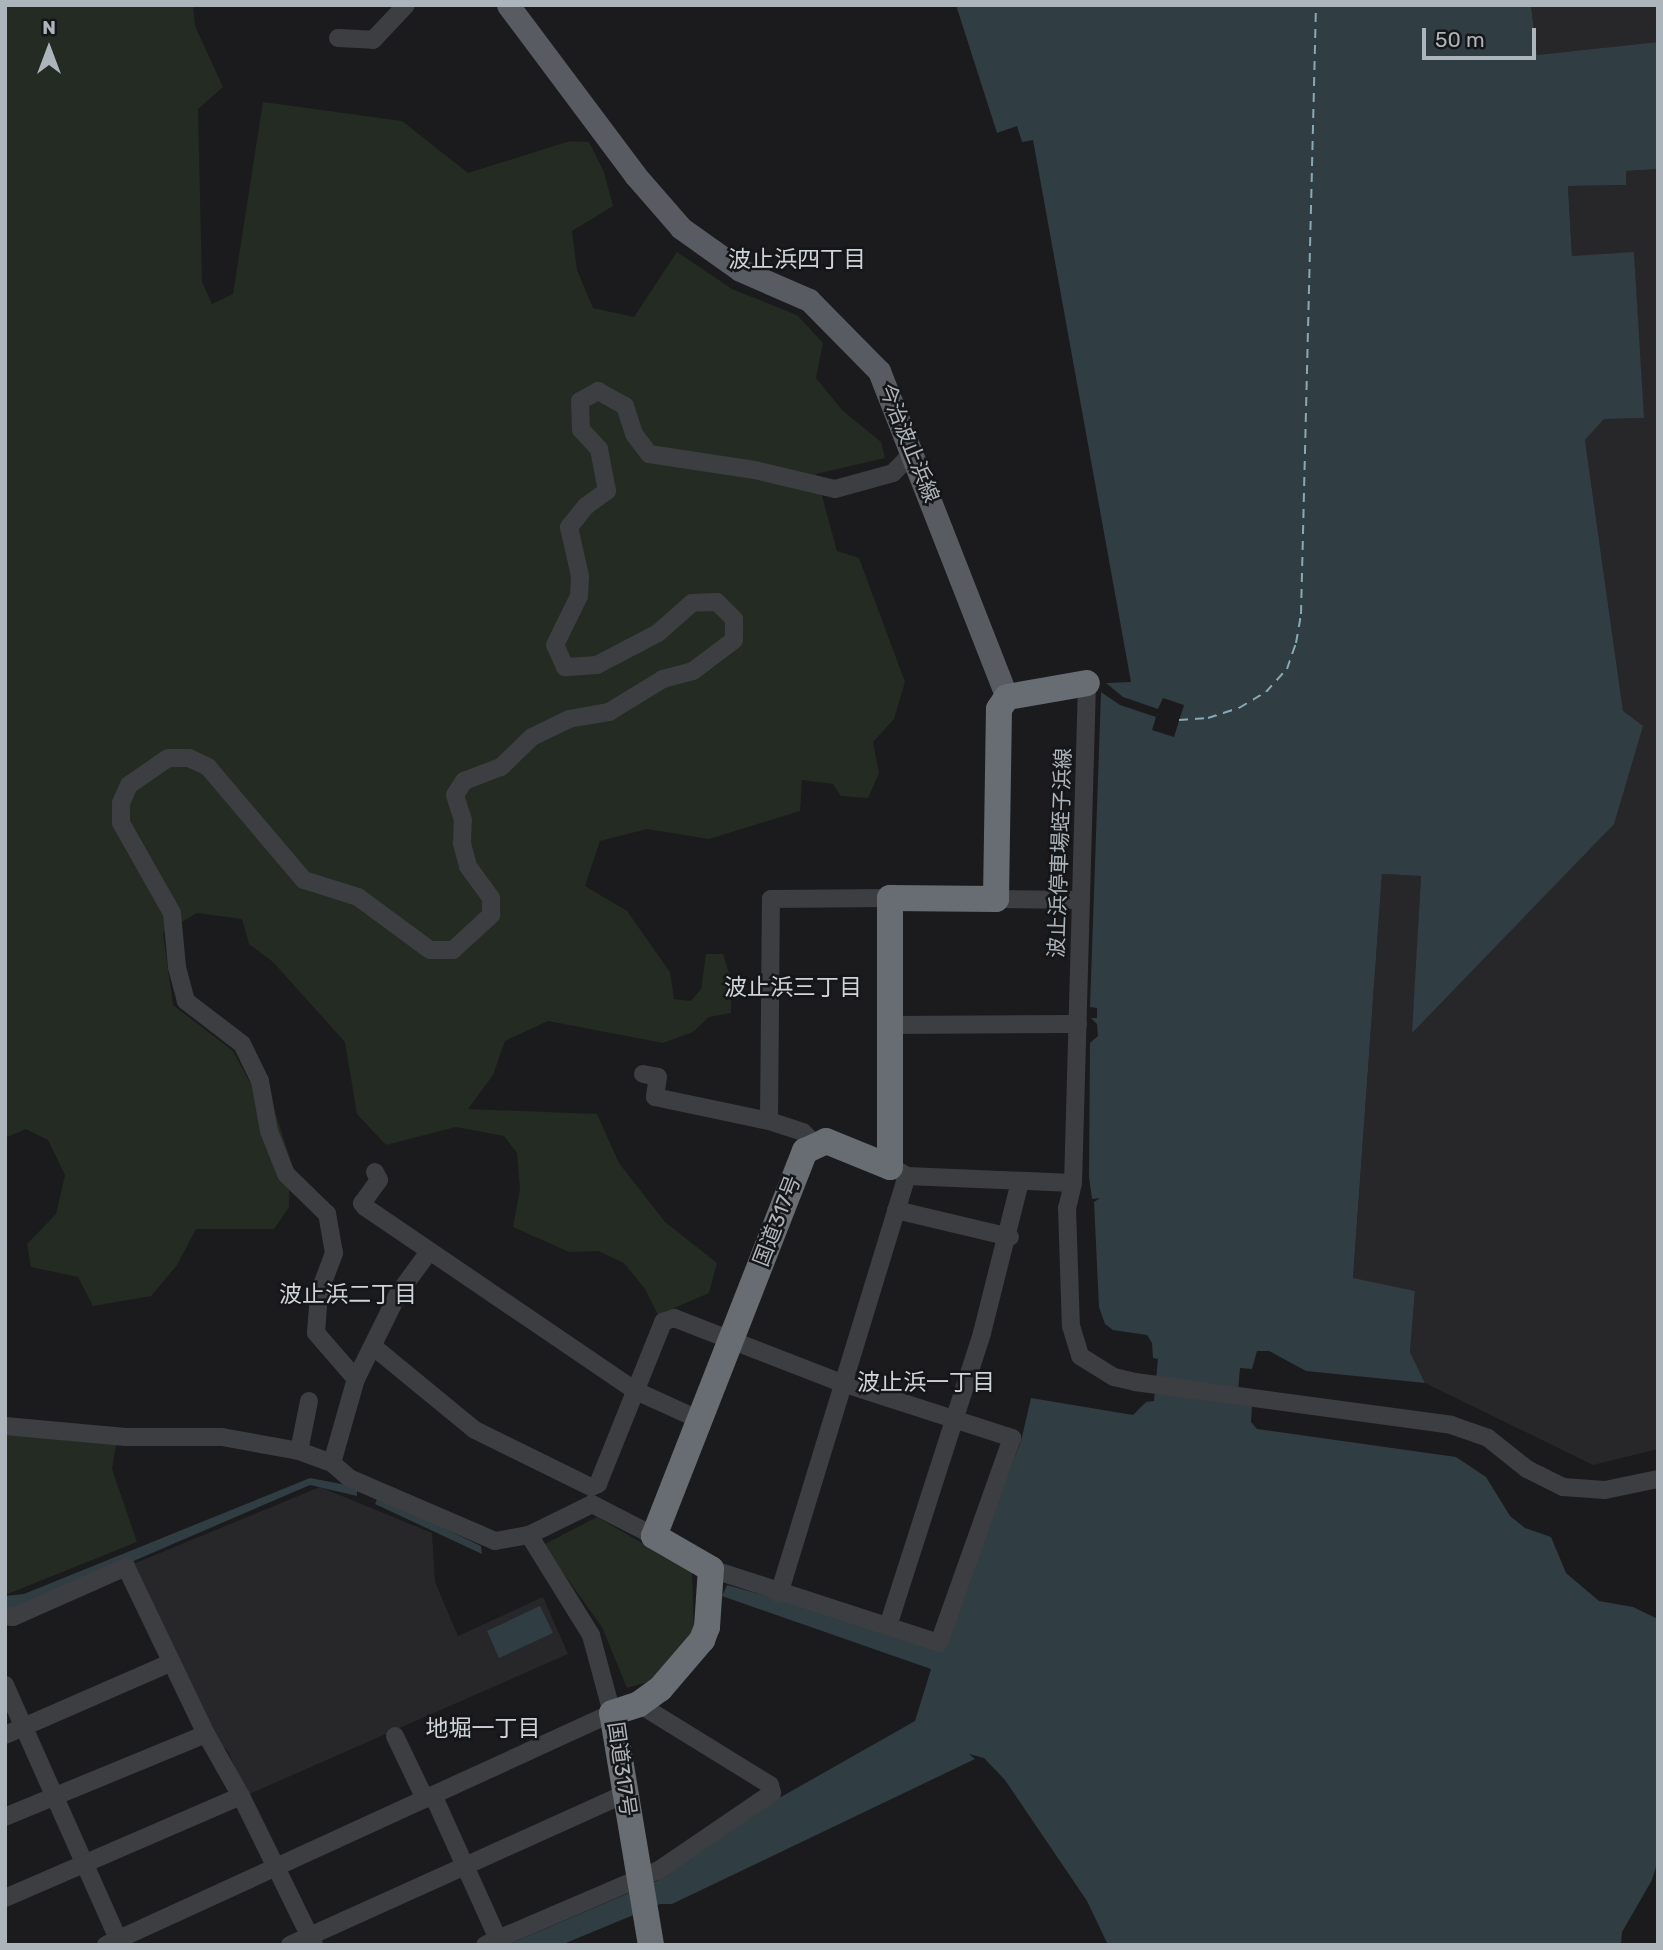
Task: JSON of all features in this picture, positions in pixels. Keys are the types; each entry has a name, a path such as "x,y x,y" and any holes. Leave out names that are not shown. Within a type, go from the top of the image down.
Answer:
{"highway":[{"path":"816,1145 826,1141 899,1171 890,1025 890,898 996,899 999,709 1007,697 1087,683"},
{"name":"国道317号","path":"654,1536 732,1341 799,1162 816,1145"},
{"path":"654,1536 711,1569"},
{"name":"国道317号","path":"651,1945 612,1713 639,1704 660,1689 702,1640 708,1627 711,1569"}],"main road":[{"name":"今治波止浜線","path":"508,5 635,175 681,228 740,270 809,300 879,371 1007,697"}],"street":[{"path":"338,38 373,40 406,5"},
{"path":"356,1379 316,1333 318,1293 334,1253 327,1214 286,1174 268,1130 260,1081 242,1044 186,1001 177,967 172,913 121,823 121,803 129,785 168,758 189,758 208,767 304,880 358,897 430,950 453,950 491,915 491,898 468,866 462,843 463,820 455,795 464,781 501,767 532,737 569,719 609,712 663,679 693,671 734,640 734,618 717,602 692,603 658,633 597,666 565,667 555,645 579,596 580,576 569,527 586,506 607,491 599,449 581,429 580,401 598,391 625,405 634,434 649,454 755,470 835,489 893,473 913,452"},
{"name":"波止浜停車場蛭子浜線","path":"1087,683 1073,1183 1067,1208 1073,1343 1080,1356 1114,1377 1154,1385 1451,1425 1488,1438 1527,1469 1563,1487 1605,1490 1658,1479"},
{"path":"769,1121 771,899 890,898"},
{"path":"996,899 1081,900"},
{"path":"890,1025 1078,1024"},
{"path":"643,1074 658,1077 655,1097 769,1121 803,1132 816,1145"},
{"path":"779,1594 896,1210 899,1171 1020,1182 1073,1183"},
{"path":"375,1172 379,1180 362,1203 365,1207 428,1253 636,1391 700,1420"},
{"path":"888,1626 956,1419 1010,1237 1020,1182"},
{"path":"896,1210 1010,1237"},
{"path":"332,1463 356,1379 375,1348 398,1294 428,1253"},
{"path":"5,1426 125,1437 222,1437 299,1451 332,1463 349,1478 484,1538 530,1535 592,1496 663,1322 674,1318 842,1383 1012,1437 939,1643 779,1594 711,1569"},
{"path":"375,1348 475,1430 592,1496 654,1536"},
{"path":"299,1451 309,1401"},
{"path":"5,1685 85,1864 115,1943 612,1713 591,1635 530,1535"},
{"path":"5,1616 13,1617 126,1567 170,1663 241,1796 312,1940"},
{"path":"5,1735 170,1663"},
{"path":"395,1736 466,1864 492,1942 639,1881 772,1793 770,1785 639,1704"},
{"path":"5,1817 206,1734"},
{"path":"290,1945 312,1940 466,1864 624,1794"},
{"path":"5,1898 241,1796"}],"shaded area":[{"path":"5,5 193,5 195,26 223,87 198,109 202,282 212,304 233,294 263,102 402,121 468,173 570,141 589,142 604,172 613,206 572,231 577,270 593,308 634,317 677,252 732,289 797,315 823,343 816,378 842,410 881,442 885,458 816,474 837,551 859,558 905,682 894,719 873,742 879,773 868,798 841,796 833,784 802,780 800,811 709,839 647,829 600,841 585,886 627,911 670,972 674,999 691,1001 701,989 706,954 723,954 731,979 731,1013 709,1017 693,1032 663,1043 548,1021 505,1041 493,1075 468,1109 597,1114 619,1163 665,1222 717,1263 709,1293 658,1315 645,1289 624,1263 598,1251 569,1252 513,1227 520,1189 517,1153 504,1136 456,1127 386,1145 357,1114 345,1042 273,962 249,944 242,919 197,913 163,933 173,1005 233,1051 249,1081 275,1112 290,1158 289,1207 274,1229 196,1229 177,1265 151,1296 93,1306 78,1277 31,1267 27,1244 56,1214 65,1175 48,1140 26,1129 5,1138"},
{"path":"956,5 1531,5 1537,55 1658,42 1658,169 1626,171 1626,185 1568,186 1572,256 1634,252 1644,418 1604,419 1585,440 1623,711 1643,726 1614,824 1412,1033 1421,876 1382,874 1353,1278 1415,1291 1410,1352 1425,1383 1306,1371 1269,1351 1257,1351 1252,1369 1240,1368 1237,1402 1252,1406 1251,1422 1257,1429 1456,1457 1486,1477 1510,1516 1525,1528 1551,1537 1566,1573 1599,1601 1633,1607 1658,1619 1658,1860 1652,1880 1622,1932 1621,1945 1108,1945 1087,1901 1005,1780 984,1758 969,1754 975,1759 672,1904 660,1904 561,1945 507,1945 657,1881 758,1810 915,1721 931,1669 722,1596 727,1585 941,1645 1021,1441 1031,1398 1133,1415 1146,1402 1154,1401 1158,1359 1153,1358 1152,1343 1147,1335 1113,1330 1105,1324 1099,1307 1094,1202 1100,1198 1092,1199 1089,1177 1090,1043 1098,1036 1097,1024 1091,1018 1097,1018 1097,1008 1090,1007 1101,692 1106,683 1131,682 1033,140 1022,142 1017,126 997,133"},
{"path":"1531,5 1658,5 1658,42 1537,55"},
{"path":"1658,169 1658,1449 1593,1465 1425,1383 1410,1352 1415,1291 1353,1279 1382,874 1421,876 1413,1032 1623,711 1585,440 1604,419 1643,418 1634,253 1572,256 1568,186 1626,185 1626,171"},
{"path":"5,1430 117,1440 112,1469 137,1542 5,1595"},
{"path":"310,1478 357,1487 357,1496 310,1485 36,1603 5,1611 5,1596 24,1594"},
{"path":"320,1487 432,1533 435,1582 458,1636 543,1597 568,1654 247,1795 228,1751 204,1728 126,1567"},
{"path":"378,1497 481,1546 482,1554 375,1504"},
{"path":"597,1517 692,1572 694,1634 654,1680 627,1688 602,1627 543,1545"},
{"path":"540,1606 553,1633 499,1658 487,1631"}],"pier":[{"path":"1106,683 1123,697 1158,709 1163,698 1184,705 1174,737 1152,730 1156,717 1120,705 1101,692"}],"ferry route":[{"path":"1179,720 1208,718 1239,708 1266,692 1287,669 1296,643 1301,614 1316,5"}],"district":[{"name":"波止浜四丁目","path":"797,259"},
{"name":"波止浜三丁目","path":"793,987"},
{"name":"波止浜二丁目","path":"348,1294"},
{"name":"波止浜一丁目","path":"926,1382"},
{"name":"地堀一丁目","path":"483,1728"}]}
